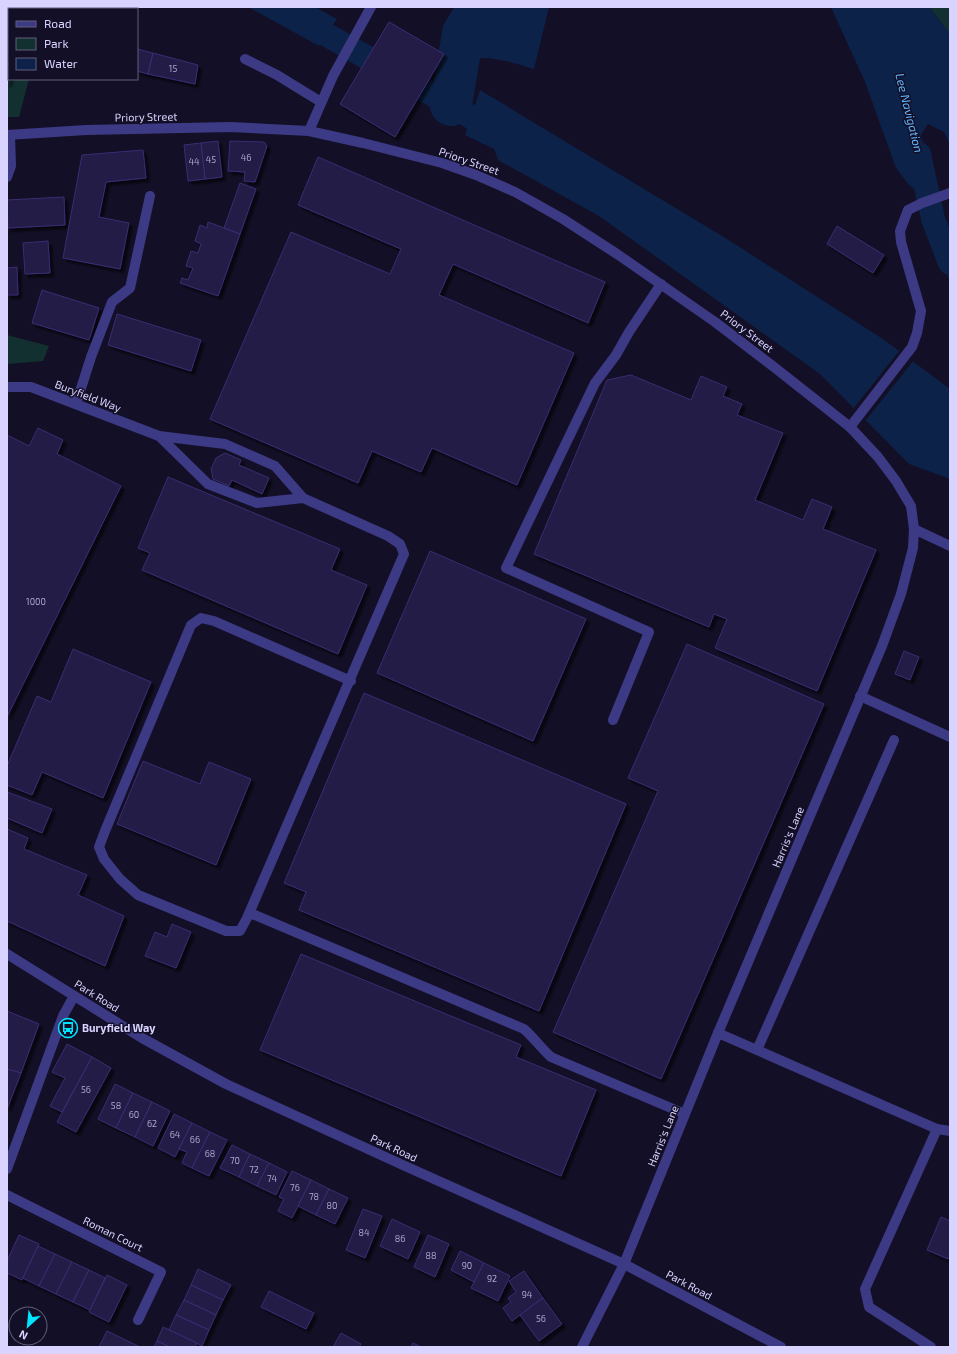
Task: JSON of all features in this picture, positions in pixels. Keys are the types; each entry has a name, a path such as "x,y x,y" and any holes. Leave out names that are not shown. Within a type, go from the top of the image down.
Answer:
{"street":[{"path":"308,131 333,76 371,7"},
{"path":"245,59 277,75 321,102"},
{"name":"Priory Street","path":"8,135 86,130 231,127 308,131 442,163 476,175 515,192 563,219 617,254 715,322 850,427"},
{"path":"7,177 11,166 8,135"},
{"path":"850,427 906,356 912,347 917,333 920,311 901,242 900,231 908,210 922,203 950,193"},
{"path":"76,404 112,302 130,288 150,196"},
{"path":"613,720 649,632 506,568 595,384 616,355 660,284"},
{"name":"Buryfield Way","path":"7,387 31,387 159,436"},
{"name":"Harris's Lane","path":"582,1347 624,1264 718,1033 882,646 901,594 913,548 914,529 910,506 896,480 878,457 850,427"},
{"path":"159,436 208,484 256,504 303,498"},
{"path":"159,436 225,444 275,466 303,498 388,536 400,544 404,554 351,681 250,913 240,931 226,931 138,895 120,878 104,859 99,847 191,625 201,618 214,621 351,681"},
{"path":"914,529 950,546"},
{"path":"860,696 950,737"},
{"path":"758,1050 894,740"},
{"path":"250,913 524,1029 534,1037 541,1048 551,1057 685,1114"},
{"name":"Park Road","path":"7,954 142,1038 226,1084 404,1166 624,1264 781,1347"},
{"path":"7,1169 63,1016 74,996"},
{"path":"718,1033 937,1129 950,1132"},
{"path":"931,1347 869,1307 865,1289 937,1129"},
{"name":"Roman Court","path":"7,1195 161,1272 138,1320"}],"green space":[{"path":"7,7 47,7 8,8 8,80 29,80 19,117 7,117"},
{"path":"929,7 950,7 950,34"},
{"path":"7,335 49,346 43,361 7,364"}],"water":[{"path":"248,7 315,7 337,19 319,46"},
{"path":"458,7 549,7 534,69 502,60 487,58 470,59 463,68 452,63 451,36"},
{"path":"831,7 929,7 950,34 950,145 944,132 928,124 921,135 933,184 916,190 909,185 896,168 865,82"},
{"path":"480,90 727,239 883,339 950,389 950,479 909,464 820,374 599,216 498,160 494,149 465,135"},
{"path":"943,215 950,237 950,282 926,221"}],"pier":[{"path":"900,350 914,360 866,420 853,409"}],"building":[{"path":"389,22 444,54 395,137 340,104"},
{"path":"138,49 153,53 148,74 138,71"},
{"path":"153,53 198,65 195,84 148,74"},
{"path":"7,72 9,80 7,84"},
{"path":"218,141 222,177 205,179 201,143"},
{"path":"230,141 264,142 267,146 255,182 244,181 245,172 228,171"},
{"path":"201,143 205,179 188,181 184,145"},
{"path":"143,150 146,178 106,182 99,217 129,223 120,269 63,258 82,155"},
{"path":"318,157 605,282 588,323 453,264 439,295 574,353 517,485 432,448 421,472 372,451 358,483 210,419 291,232 390,274 401,249 298,205"},
{"path":"240,183 256,189 240,234 224,228"},
{"path":"64,197 65,225 8,228 7,200"},
{"path":"208,222 240,234 218,296 180,283 182,278 188,280 193,268 186,266 191,251 198,253 201,244 195,241 200,225 207,228"},
{"path":"837,226 884,255 873,273 827,244"},
{"path":"48,241 50,273 25,274 23,243"},
{"path":"17,267 18,295 7,295 7,268"},
{"path":"42,290 99,308 89,340 32,323"},
{"path":"117,314 201,340 191,371 108,345"},
{"path":"631,375 691,400 701,376 727,387 723,396 742,404 737,415 783,433 755,500 803,520 812,499 832,507 823,529 876,550 817,691 715,648 727,619 714,614 709,627 534,554 607,380"},
{"path":"38,428 63,440 57,454 121,486 7,717 7,435 29,446"},
{"path":"225,453 241,460 239,465 269,478 262,494 232,480 229,486 213,479 211,469 216,458"},
{"path":"168,477 340,549 331,570 367,585 338,654 142,570 150,553 138,548"},
{"path":"430,551 586,619 533,741 377,673"},
{"path":"687,644 824,704 661,1079 553,1032 658,791 628,778"},
{"path":"73,649 151,682 103,798 42,772 32,795 7,785 7,766 37,696 51,702"},
{"path":"904,651 919,657 910,680 895,674"},
{"path":"364,693 626,804 539,1011 299,910 306,892 284,883"},
{"path":"143,761 200,784 209,762 251,779 216,865 117,824"},
{"path":"7,792 52,809 42,833 7,818"},
{"path":"7,829 28,838 24,849 87,875 78,895 124,916 105,966 7,921"},
{"path":"172,924 191,932 176,968 145,956 155,932 167,937"},
{"path":"301,954 521,1045 516,1057 596,1090 561,1176 260,1050"},
{"path":"7,1011 39,1024 21,1073 7,1069"},
{"path":"67,1044 92,1057 62,1112 50,1106 65,1078 52,1072"},
{"path":"92,1057 111,1068 76,1132 57,1122"},
{"path":"7,1069 21,1073 7,1109"},
{"path":"115,1084 133,1093 116,1128 98,1119"},
{"path":"133,1093 152,1102 135,1137 116,1128"},
{"path":"152,1102 170,1111 153,1146 135,1137"},
{"path":"174,1114 192,1123 175,1157 158,1148"},
{"path":"192,1123 210,1132 192,1168 182,1163 187,1152 179,1149"},
{"path":"210,1132 227,1140 209,1176 192,1168"},
{"path":"232,1145 250,1154 239,1177 220,1168"},
{"path":"250,1154 269,1163 257,1186 239,1177"},
{"path":"269,1163 287,1172 276,1195 257,1186"},
{"path":"292,1171 311,1180 292,1218 278,1211 284,1199 279,1197"},
{"path":"311,1180 329,1189 316,1215 298,1206"},
{"path":"329,1189 348,1198 335,1224 316,1215"},
{"path":"363,1209 382,1216 365,1258 346,1250"},
{"path":"941,1217 950,1221 950,1256 948,1259 927,1250"},
{"path":"392,1219 420,1232 408,1259 380,1246"},
{"path":"19,1235 39,1244 22,1280 7,1273 7,1261"},
{"path":"428,1235 449,1244 435,1277 414,1267"},
{"path":"38,1246 55,1254 39,1286 23,1278"},
{"path":"460,1251 484,1263 474,1282 451,1270"},
{"path":"55,1254 72,1262 56,1294 39,1286"},
{"path":"72,1262 89,1270 73,1302 56,1294"},
{"path":"484,1263 510,1276 498,1301 471,1288"},
{"path":"198,1269 231,1285 223,1300 191,1285"},
{"path":"89,1270 105,1278 90,1310 73,1302"},
{"path":"524,1271 543,1298 512,1321 503,1308 511,1302 508,1298 516,1292 509,1281"},
{"path":"107,1275 127,1285 109,1322 89,1312"},
{"path":"191,1285 223,1300 216,1315 184,1300"},
{"path":"269,1291 314,1313 306,1329 261,1307"},
{"path":"543,1298 562,1324 539,1341 520,1315"},
{"path":"184,1300 216,1315 209,1330 176,1315"},
{"path":"176,1315 209,1330 202,1346 169,1330"},
{"path":"163,1327 197,1343 195,1347 170,1347 157,1341"},
{"path":"107,1331 140,1347 99,1347"},
{"path":"341,1333 361,1344 359,1347 333,1347"},
{"path":"157,1341 170,1347 154,1347"},
{"path":"413,1343 421,1347 411,1347"}],"waterway":[{"path":"275,7 451,105 499,134"},
{"path":"451,105 463,33 479,7"},
{"name":"Lee Navigation","path":"919,154 933,219 950,263"}],"place":[{"name":"Buryfield Way","path":"68,1028"}]}
